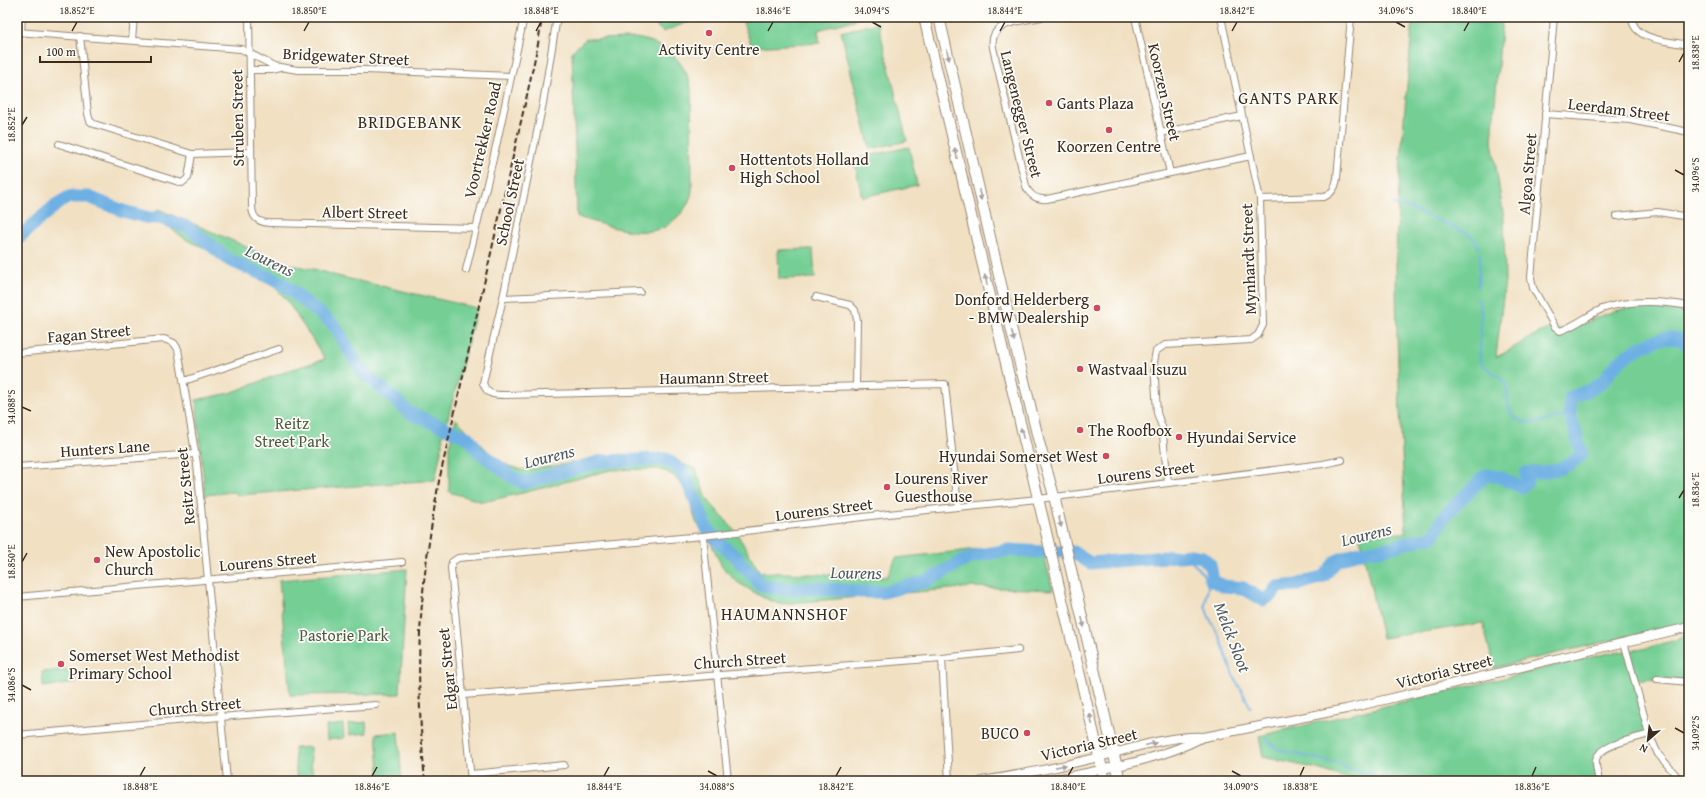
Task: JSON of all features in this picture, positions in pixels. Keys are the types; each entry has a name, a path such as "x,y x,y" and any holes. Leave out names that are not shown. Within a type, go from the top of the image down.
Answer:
{"highway":[{"path":"924,17 1105,781"},
{"path":"939,17 1010,322 1039,442 1054,496 1120,781"}],"main road":[{"name":"Victoria Street","path":"982,781 1113,754 1165,741 1188,737 1204,737 1346,709 1689,627"},
{"name":"Victoria Street","path":"1048,781 1131,764 1188,745 1204,737"}],"street":[{"path":"19,32 22,17"},
{"path":"132,40 134,17"},
{"name":"Struben Street","path":"249,17 252,213 255,218"},
{"name":"Voortrekker Road","path":"466,270 497,142 524,17"},
{"name":"School Street","path":"486,391 483,383 503,298 543,103 557,17"},
{"name":"Langenegger Street","path":"1042,17 1004,25 995,32 992,40 1026,186 1030,193 1036,198 1047,199 1251,156"},
{"name":"Koorzen Street","path":"1135,17 1170,173"},
{"name":"Mynhardt Street","path":"1168,482 1162,427 1157,413 1154,358 1158,348 1165,345 1250,340 1261,332 1263,325 1260,199 1221,17"},
{"path":"1260,199 1321,197 1330,194 1335,189 1351,17"},
{"name":"Algoa Street","path":"1554,17 1531,281 1533,288 1555,327 1560,331 1602,309 1622,304 1655,302 1689,306"},
{"path":"1632,17 1634,27 1641,35 1689,45"},
{"name":"Bridgewater Street","path":"19,32 241,49 280,68 298,70 366,70 511,76"},
{"path":"80,36 90,121 101,127 192,154 251,152"},
{"path":"250,70 271,70 280,68"},
{"name":"Leerdam Street","path":"1545,114 1630,120 1689,132"},
{"path":"1161,134 1242,116"},
{"path":"59,144 182,183 188,178 192,154"},
{"path":"1617,216 1658,212 1689,217"},
{"name":"Albert Street","path":"255,218 269,223 476,228"},
{"path":"503,298 640,292"},
{"path":"816,297 850,305 855,310 857,320 856,387"},
{"name":"Fagan Street","path":"17,353 164,340"},
{"name":"Reitz Street","path":"164,340 174,343 178,349 195,454 227,781"},
{"path":"184,381 279,349"},
{"name":"Haumann Street","path":"486,391 496,395 944,384 958,507"},
{"name":"Hunters Lane","path":"17,467 195,454"},
{"name":"Lourens Street","path":"452,562 458,558 736,533 1038,499 1323,464 1342,460"},
{"path":"706,536 716,675 728,781"},
{"name":"Lourens Street","path":"17,597 402,562"},
{"name":"Edgar Street","path":"452,562 451,568 472,781"},
{"path":"1624,642 1648,734 1658,754 1681,781"},
{"name":"Church Street","path":"463,695 942,658 1018,650"},
{"path":"942,658 949,781"},
{"path":"1657,679 1689,682"},
{"name":"Church Street","path":"17,735 376,705"},
{"path":"1599,781 1596,763 1597,758 1604,750 1648,734"},
{"path":"471,774 564,765"}],"green space":[{"path":"647,17 701,17 663,32"},
{"path":"741,17 864,17 818,30 820,43 752,47"},
{"path":"1413,17 1502,17 1492,141 1504,219 1505,280 1496,357 1549,329 1562,329 1566,333 1597,317 1611,312 1639,307 1670,308 1689,311 1689,622 1494,668 1483,623 1382,638 1359,534 1406,533 1398,367 1396,267 1400,173"},
{"path":"878,23 907,141 870,149 841,32"},
{"path":"636,38 656,44 672,54 684,69 691,88 692,191 690,199 681,213 665,227 644,231 621,229 577,217 572,51 586,39"},
{"path":"909,147 917,185 862,197 854,159"},
{"name":"Reitz Street Park","path":"158,209 236,242 280,265 281,263 318,270 337,276 477,308 442,436 443,441 435,480 238,495 233,492 205,495 196,400 230,393 290,370 325,359 286,299 273,286 229,263 216,253 187,240 166,225 152,222"},
{"path":"813,249 815,278 779,279 778,250"},
{"path":"456,419 493,456 509,466 523,470 561,465 608,456 662,456 696,469 706,498 736,532 760,572 887,577 896,558 1016,545 1017,548 1042,546 1053,590 973,587 779,604 762,597 737,582 722,567 712,545 696,522 687,491 673,475 665,471 657,469 610,470 483,502 449,492 449,447"},
{"name":"Pastorie Park","path":"407,569 400,694 290,695 279,580"},
{"path":"1689,634 1689,681 1657,679 1633,681 1648,734 1626,741 1598,756 1599,781 1355,781 1317,769 1263,757 1259,736 1609,653 1643,649 1676,640"},
{"path":"75,669 76,683 43,687 42,672"},
{"path":"366,722 367,733 349,735 348,724"},
{"path":"343,724 344,738 327,740 326,726"},
{"path":"398,732 402,781 380,781 376,734"},
{"path":"310,747 313,781 297,781 294,748"}],"waterway":[{"name":"Lourens","path":"17,239 57,204 69,197 89,197 123,211 149,218 159,218 188,227 229,260 282,283 335,326 361,370 410,413 469,438 478,451 512,477 523,483 602,461 666,459 682,471 707,529 723,546 738,558 741,564 756,577 758,583 764,586 784,589 818,588 862,592 884,592 927,581 967,559 979,555 1009,550 1073,552 1090,563 1191,555 1202,557 1210,564 1213,581 1224,586 1243,588 1263,600 1272,595 1276,587 1297,585 1324,576 1336,561 1355,553 1384,549 1433,536 1445,515 1486,475 1500,477 1521,487 1527,482 1526,473 1556,470 1569,464 1582,454 1570,414 1570,397 1598,385 1620,362 1638,348 1650,343 1672,338 1681,340 1689,346"},
{"path":"1394,204 1409,208 1467,233 1475,240 1479,248"},
{"path":"1478,288 1480,253"},
{"path":"1478,299 1481,312 1480,362 1503,381 1507,390 1510,411 1521,421 1529,422 1547,421 1570,414"},
{"name":"Melck Sloot","path":"1186,555 1203,574 1208,587 1205,606 1220,638 1233,675 1251,708"},
{"name":"Melck Sloot","path":"1266,738 1277,749 1337,763 1348,769 1398,781"}],"railway":[{"path":"425,781 420,720 419,658 422,600 431,532 439,481 527,95 542,17"}],"place":[{"name":"Activity Centre","path":"709,33"},
{"name":"Gants Plaza","path":"1049,103"},
{"name":"Koorzen Centre","path":"1109,130"},
{"name":"Hottentots Holland High School","path":"732,168"},
{"name":"Donford Helderberg - BMW Dealership","path":"1097,308"},
{"name":"Wastvaal Isuzu","path":"1080,369"},
{"name":"The Roofbox","path":"1080,430"},
{"name":"Hyundai Service","path":"1179,437"},
{"name":"Hyundai Somerset West","path":"1106,456"},
{"name":"Lourens River Guesthouse","path":"887,487"},
{"name":"New Apostolic Church","path":"97,560"},
{"name":"Somerset West Methodist Primary School","path":"61,664"},
{"name":"BUCO","path":"1027,733"}],"district":[{"name":"GANTS PARK","path":"1289,97"},
{"name":"BRIDGEBANK","path":"410,121"},
{"name":"HAUMANNSHOF","path":"785,613"}]}
